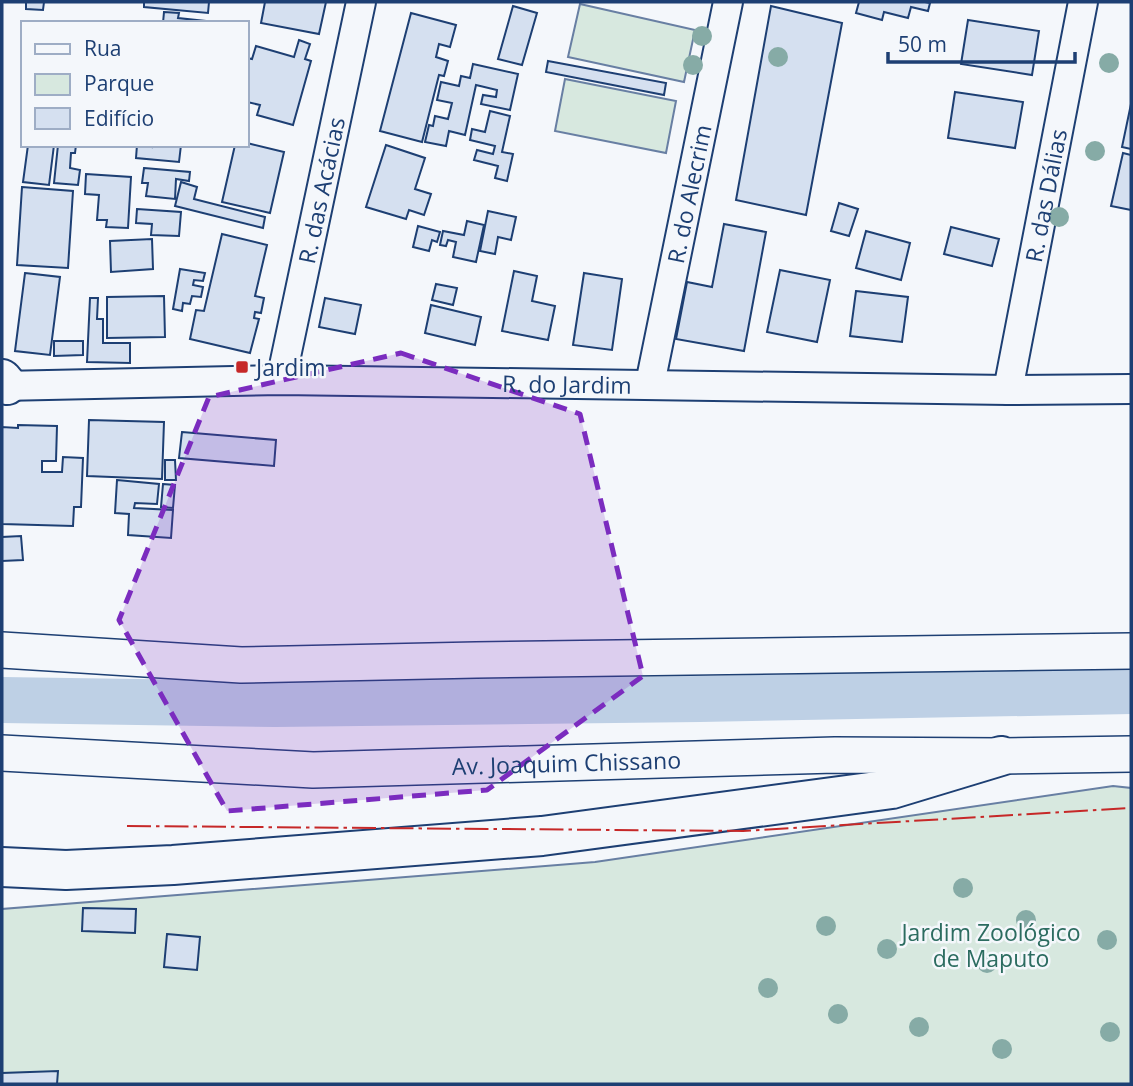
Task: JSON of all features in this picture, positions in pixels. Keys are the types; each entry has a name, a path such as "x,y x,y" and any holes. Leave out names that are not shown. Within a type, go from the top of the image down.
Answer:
{"highway":[{"path":"2,867 66,870 173,865 542,836 892,789 1001,757"},
{"path":"2,894 66,870"}],"main road":[{"path":"2,650 241,665 1131,650"},
{"name":"Av. Joaquim Chissano","path":"2,753 313,770 835,755 1001,757 1131,754"}],"street":[{"name":"R. das Acácias","path":"281,380 361,2"},
{"name":"R. do Alecrim","path":"650,384 728,2"},
{"name":"R. das Dálias","path":"1008,390 1083,2"},
{"name":"R. do Jardim","path":"4,383 281,380 1008,390 1131,389"}],"highlighted area":[{"path":"401,353 580,414 643,676 487,790 227,811 119,620 209,397"}],"green space":[{"path":"580,4 695,30 684,82 568,57"},
{"path":"565,79 676,101 666,153 555,131"},
{"name":"Jardim Zoológico de Maputo","path":"1113,786 1131,788 1131,1084 2,1084 2,909 595,862"}],"building":[{"path":"26,2 44,2 43,10 26,9"},
{"path":"144,2 209,2 208,13 144,7"},
{"path":"265,2 326,2 319,34 261,23"},
{"path":"859,2 930,3 928,11 911,7 908,18 884,12 882,20 856,13"},
{"path":"513,6 537,13 522,65 498,59"},
{"path":"771,6 842,23 806,215 736,200"},
{"path":"164,12 179,13 178,18 206,21 163,21"},
{"path":"411,13 456,25 450,47 439,44 436,57 448,61 444,76 439,75 422,142 380,131"},
{"path":"968,20 1039,31 1032,75 961,64"},
{"path":"299,40 310,44 305,59 311,61 293,125 257,115 260,105 248,102 248,58 252,59 256,46 294,57"},
{"path":"548,61 666,83 664,95 546,72"},
{"path":"473,64 518,74 510,110 481,104 483,95 496,97 497,90 476,85 465,135 449,131 446,146 425,142 429,125 433,126 435,116 448,119 452,103 437,100 441,82 459,86 461,76 470,78"},
{"path":"955,92 1023,102 1015,148 948,138"},
{"path":"1131,104 1131,149 1122,147"},
{"path":"490,111 510,116 502,152 513,154 507,181 495,178 498,166 474,160 477,150 493,154 495,146 470,140 472,129 485,132"},
{"path":"248,143 284,152 270,213 222,202 235,147 248,147"},
{"path":"386,145 425,158 415,189 431,194 424,215 409,210 406,219 366,207"},
{"path":"28,147 54,147 49,185 23,182"},
{"path":"58,147 76,147 75,153 71,153 70,168 80,170 78,185 54,183"},
{"path":"137,147 181,147 179,162 136,158"},
{"path":"1123,153 1131,155 1131,210 1111,206"},
{"path":"144,168 190,172 189,181 176,179 175,199 146,196 148,183 142,183"},
{"path":"86,174 131,177 128,228 106,227 107,220 97,220 99,195 85,194"},
{"path":"181,182 197,187 194,199 265,217 263,228 175,206"},
{"path":"22,187 73,191 68,268 17,265"},
{"path":"839,203 858,209 849,236 831,231"},
{"path":"137,209 181,212 179,236 151,235 152,224 136,223"},
{"path":"488,211 516,217 511,240 498,237 495,254 480,251"},
{"path":"467,221 484,225 476,262 453,257 456,242 448,240 446,246 440,245 443,231 464,235"},
{"path":"724,224 766,232 744,351 676,339 687,282 712,287"},
{"path":"418,226 440,232 437,242 432,240 429,251 413,247"},
{"path":"951,227 999,239 992,266 944,254"},
{"path":"866,231 910,243 901,280 856,268"},
{"path":"222,234 267,245 255,296 264,298 261,313 255,312 254,318 259,319 250,353 190,339 196,310 204,311"},
{"path":"152,239 153,269 111,272 110,241"},
{"path":"180,269 205,273 203,281 194,280 193,285 203,287 201,297 192,296 190,304 183,303 182,311 173,309"},
{"path":"780,270 830,280 817,342 767,332"},
{"path":"514,271 537,276 532,301 555,306 548,340 502,331"},
{"path":"25,273 60,277 50,355 15,351"},
{"path":"584,273 622,279 612,350 573,345"},
{"path":"436,284 457,288 453,305 432,300"},
{"path":"856,291 908,297 902,342 850,336"},
{"path":"164,296 165,337 107,338 107,297"},
{"path":"90,298 98,298 97,319 103,319 103,343 130,343 130,363 87,362"},
{"path":"325,298 361,305 355,334 319,327"},
{"path":"431,305 481,317 475,345 425,333"},
{"path":"54,341 83,341 83,355 54,356"},
{"path":"89,420 164,422 162,479 87,476"},
{"path":"18,425 57,426 56,461 42,461 42,472 62,472 63,457 83,458 81,507 74,507 73,526 2,524 2,427 18,428"},
{"path":"182,432 276,440 274,466 179,458"},
{"path":"165,460 175,460 176,480 165,480"},
{"path":"117,480 159,484 157,504 135,503 134,508 173,510 171,538 128,535 129,514 115,513"},
{"path":"163,484 175,485 173,508 161,507"},
{"path":"21,536 23,560 2,561 2,537"},
{"path":"83,908 136,909 135,933 82,931"},
{"path":"167,934 200,937 197,970 164,967"},
{"path":"58,1071 57,1084 2,1084 2,1073"}],"waterway":[{"path":"2,700 275,704 1131,691"}],"power":[{"path":"127,826 743,831 1131,808"}],"place":[{"name":"Jardim","path":"242,367"}]}
